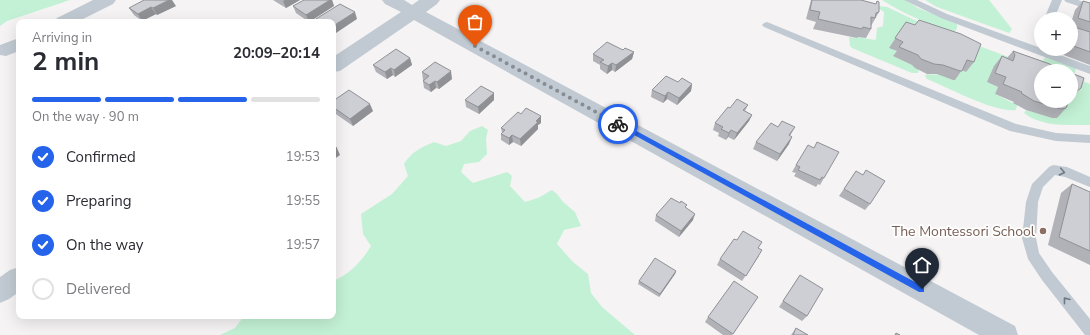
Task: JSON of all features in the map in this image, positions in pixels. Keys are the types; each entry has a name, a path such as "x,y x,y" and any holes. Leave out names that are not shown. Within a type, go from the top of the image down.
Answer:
{"street":[{"path":"69,19 107,0"},
{"path":"391,0 1005,335"},
{"path":"336,64 432,0"},
{"path":"0,290 16,280"}],"lane":[{"path":"909,0 944,16 1034,44"},
{"path":"1052,12 1058,0"},
{"path":"1068,0 1090,7"},
{"path":"767,25 1014,128 1056,137 1090,139"},
{"path":"1061,56 1090,70"},
{"path":"1090,182 1067,172 1053,170 1038,184 1032,202 1029,238 1033,255 1036,260 1090,330"}],"green space":[{"path":"0,0 70,0 7,21 0,26"},
{"path":"882,0 905,0 918,8 957,24 957,28 954,33 927,23"},
{"path":"925,0 989,0 1012,29 1009,33 937,7"},
{"path":"853,3 887,7 925,25 890,48 897,51 894,56 912,65 919,70 918,73 912,73 850,46 849,37 876,39 877,28 883,26 884,12"},
{"path":"947,34 1033,66 987,82 998,87 995,94 1017,105 1016,110 996,108 984,104 927,79 925,76 927,74 932,75 962,70 967,71"},
{"path":"1045,57 1065,64 1044,64 1042,63"},
{"path":"1080,80 1090,84 1090,125 1064,125 1047,123 1031,118 1024,113 1026,110 1052,118 1057,118 1061,108 1078,108 1078,85"},
{"path":"482,126 488,130 486,138 487,154 479,162 464,164 461,172 473,183 507,172 512,176 510,186 525,202 538,198 552,190 557,194 563,202 575,212 581,226 564,230 557,244 573,262 588,274 591,293 602,307 635,335 220,335 235,328 242,319 336,319 336,280 355,267 371,246 363,234 361,214 392,194 408,176 404,164 417,150 434,142 446,146 461,141 470,131"}],"building":[{"path":"144,0 169,0 138,14 129,8"},
{"path":"304,0 330,0 306,15 293,6"},
{"path":"812,0 861,0 876,4 877,1 879,2 879,12 876,13 875,18 871,17 871,29 863,27 862,29 818,19 820,12 810,10"},
{"path":"1083,1 1090,3 1090,22 1078,18"},
{"path":"340,4 355,12 336,24 336,19 316,19"},
{"path":"919,20 961,34 981,44 974,62 967,60 962,71 960,71 921,59 918,55 899,47 903,42 895,38 906,22 915,25"},
{"path":"1078,28 1090,32 1090,52 1078,48"},
{"path":"607,42 623,50 625,48 634,52 616,65 612,63 608,66 600,62 604,60 593,54"},
{"path":"396,49 410,58 394,70 391,68 385,72 373,65"},
{"path":"1013,51 1050,64 1034,64 1034,101 1021,93 1022,92 1003,84 1006,77 995,73 1002,56 1013,61 1015,55"},
{"path":"435,62 451,71 437,82 435,81 429,85 423,81 429,76 422,72"},
{"path":"666,76 678,82 682,78 692,84 679,98 668,92 665,96 652,90"},
{"path":"1078,76 1084,78 1081,88 1078,90"},
{"path":"481,86 494,93 478,107 465,100"},
{"path":"349,90 370,104 350,119 336,109 336,99"},
{"path":"737,99 748,105 743,110 752,115 737,133 731,130 729,133 721,129 723,127 715,123 728,107 730,108"},
{"path":"526,108 541,116 536,121 538,122 520,139 512,135 509,138 501,134 505,130 501,128 518,112 521,114"},
{"path":"782,121 795,127 789,135 792,137 780,154 756,142 771,123 778,127"},
{"path":"817,142 839,152 824,178 822,177 820,180 798,170 800,167 796,165 808,145 814,148"},
{"path":"866,170 885,181 870,204 844,189 856,171 863,175"},
{"path":"1072,184 1090,192 1090,251 1059,237"},
{"path":"671,198 680,203 681,201 687,205 685,207 695,214 681,231 656,215"},
{"path":"743,231 762,242 758,248 762,250 746,276 720,259 734,239 737,240"},
{"path":"655,258 676,271 660,294 639,281"},
{"path":"800,275 823,289 807,316 783,301"},
{"path":"734,281 758,297 733,334 708,317"},
{"path":"796,328 808,335 793,335"}],"way so far":[{"path":"475,46 618,124"}],"place":[{"name":"The Montessori School","path":"1043,231"}],"route":[{"path":"618,124 922,289"}]}
